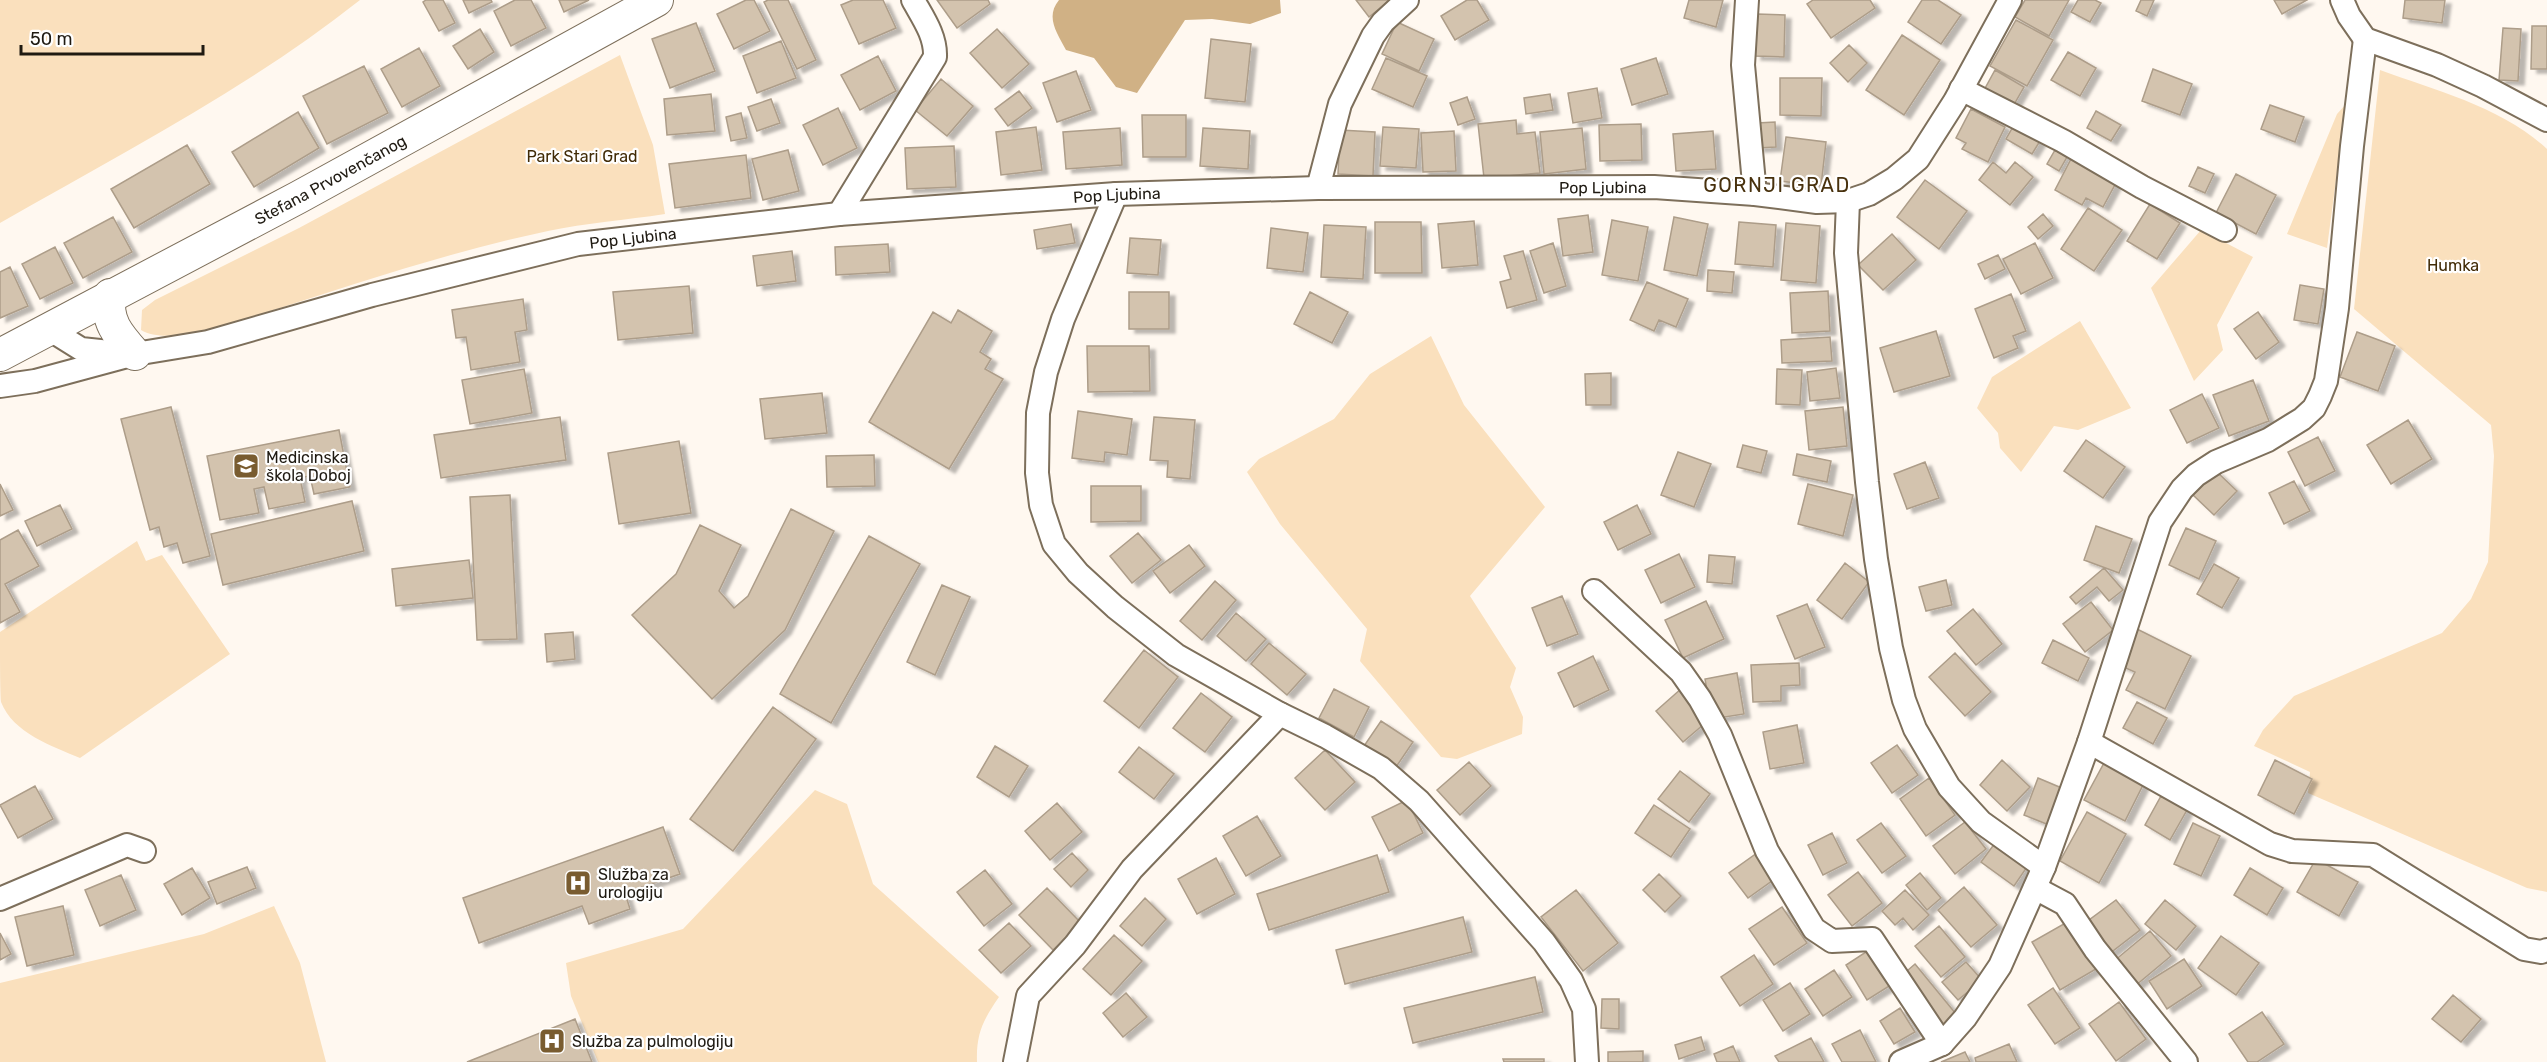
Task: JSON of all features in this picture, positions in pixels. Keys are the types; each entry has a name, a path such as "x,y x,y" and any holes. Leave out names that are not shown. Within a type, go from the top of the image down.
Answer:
{"street":[{"name":"Stefana Prvovenčanog","path":"0,355 299,197 657,0"},
{"path":"839,214 935,57 936,46 931,33 913,0"},
{"path":"1318,188 1340,104 1373,36 1383,22 1407,0"},
{"path":"1747,0 1743,65 1755,194"},
{"name":"Pop Ljubina","path":"135,354 208,342 372,295 578,244 839,214 1116,194 1318,188 1654,187 1755,194 1817,202 1848,201 1869,194 1894,179 1918,159 1961,89 2010,0"},
{"path":"2342,0 2349,16 2365,39 2446,69 2547,120"},
{"path":"1902,1062 1942,1044 1965,1018 2000,966 2044,867 2089,742 2160,522 2182,489 2196,475 2216,462 2268,440 2302,419 2314,408 2326,381 2337,308 2352,146 2365,39"},
{"path":"1961,89 2063,141 2142,187 2225,230"},
{"path":"1116,194 1062,319 1046,372 1038,413 1037,473 1041,505 1054,544 1078,573 1115,607 1176,655 1381,768 1419,801 1544,942 1571,980 1584,1009 1587,1062"},
{"path":"1848,201 1846,254 1867,482 1876,559 1889,637 1904,699 1915,729 1949,787 1981,822 2044,867"},
{"path":"110,295 108,305 111,326 135,354"},
{"path":"49,329 81,349 135,354"},
{"path":"0,386 35,381 135,354"},
{"path":"1594,591 1681,672 1700,699 1720,735 1767,851 1815,929 1832,941 1872,939 1942,1044"},
{"path":"1015,1062 1028,996 1075,945 1132,869 1280,714"},
{"path":"2089,742 2270,844 2292,851 2373,855 2524,949 2547,951"},
{"path":"0,899 127,845 144,851"},
{"path":"2035,888 2065,904 2095,949 2186,1062"}],"green space":[{"path":"0,0 360,0 318,32 229,91 0,223"},
{"name":"Park Stari Grad","path":"620,55 653,145 665,214 577,226 511,239 197,332 166,336 141,330 142,310 155,300 299,228"},
{"name":"Humka","path":"2380,70 2489,111 2529,134 2547,149 2547,892 2527,888 2308,793 2310,772 2254,746 2263,730 2294,696 2442,633 2471,599 2488,562 2494,456 2491,425 2354,309"},
{"path":"2346,104 2327,248 2287,234 2337,114"},
{"path":"2201,230 2253,257 2217,325 2223,350 2194,381 2151,288"},
{"path":"2080,321 2131,408 2078,430 2054,426 2021,472 2000,448 1998,433 1977,408 1992,377"},
{"path":"1431,336 1464,405 1545,507 1470,596 1516,668 1510,687 1523,717 1522,734 1457,759 1441,757 1360,661 1367,629 1280,524 1247,472 1259,459 1334,419 1370,374"},
{"path":"137,541 146,561 162,555 230,654 80,758 34,737 14,722 7,713 1,702 0,632"},
{"path":"815,790 847,804 873,884 999,997 982,1028 977,1062 598,1062 571,996 566,963 683,929"},
{"path":"274,906 300,963 326,1062 0,1062 0,983 204,934"}],"shaded area":[{"path":"1059,0 1280,0 1281,13 1250,24 1212,19 1185,20 1137,93 1116,87 1094,58 1066,50 1056,31 1053,19 1055,6"}],"building":[{"path":"443,0 455,23 439,31 423,2"},
{"path":"463,0 491,0 492,2 469,13"},
{"path":"515,0 531,0 546,28 511,46 494,11"},
{"path":"559,0 589,0 564,12"},
{"path":"746,0 754,0 770,31 734,49 717,14"},
{"path":"788,0 816,60 797,69 764,2"},
{"path":"853,0 883,0 896,28 859,44 841,5"},
{"path":"937,0 988,0 990,4 957,28"},
{"path":"1356,0 1390,0 1369,17"},
{"path":"1467,0 1477,0 1489,20 1455,40 1441,16"},
{"path":"1689,0 1723,0 1716,27 1684,18"},
{"path":"1813,0 1870,0 1875,8 1831,38 1807,4"},
{"path":"1922,0 1938,0 1961,15 1941,44 1908,22"},
{"path":"2025,0 2069,0 2049,36 2015,17"},
{"path":"2078,0 2095,0 2101,3 2090,22 2071,12"},
{"path":"2141,0 2154,0 2147,16 2136,11"},
{"path":"2274,0 2307,0 2282,14"},
{"path":"2405,0 2445,0 2442,23 2403,18"},
{"path":"1757,14 1785,15 1784,57 1755,56"},
{"path":"2016,20 2053,40 2027,86 1990,66"},
{"path":"1397,22 1434,39 1419,71 1382,54"},
{"path":"696,23 715,71 670,88 652,39"},
{"path":"2532,26 2547,26 2547,69 2531,69"},
{"path":"2503,28 2521,29 2518,81 2499,80"},
{"path":"480,29 494,52 468,69 453,46"},
{"path":"997,29 1029,64 1002,88 970,53"},
{"path":"1902,35 1940,60 1904,115 1866,90"},
{"path":"1211,39 1251,44 1245,102 1205,98"},
{"path":"781,41 796,78 757,93 743,56"},
{"path":"1849,45 1867,63 1848,82 1830,63"},
{"path":"419,48 440,86 402,107 381,69"},
{"path":"2068,52 2096,68 2080,96 2051,80"},
{"path":"878,56 896,91 860,110 841,75"},
{"path":"1386,58 1427,76 1413,107 1372,89"},
{"path":"1656,58 1668,94 1632,105 1621,69"},
{"path":"364,66 388,113 327,144 303,96"},
{"path":"2153,69 2192,84 2180,115 2142,101"},
{"path":"1995,70 2024,87 2012,108 1983,92"},
{"path":"1076,71 1091,110 1057,122 1043,83"},
{"path":"1780,78 1822,78 1821,116 1780,115"},
{"path":"941,79 973,106 947,136 915,110"},
{"path":"1597,88 1602,118 1573,123 1568,93"},
{"path":"1019,91 1032,108 1008,126 995,109"},
{"path":"711,94 715,131 667,135 664,99"},
{"path":"1550,94 1553,110 1526,114 1524,98"},
{"path":"1467,97 1475,119 1458,125 1450,103"},
{"path":"771,99 780,123 757,131 748,107"},
{"path":"2270,105 2304,117 2295,142 2261,129"},
{"path":"838,108 857,148 823,165 803,125"},
{"path":"1971,109 2005,127 1988,162 1962,149 1966,143 1956,138"},
{"path":"2096,111 2121,125 2111,141 2087,128"},
{"path":"298,112 319,148 254,187 232,152"},
{"path":"741,113 747,138 731,141 726,117"},
{"path":"1142,115 1186,115 1186,157 1143,157"},
{"path":"1516,120 1517,134 1535,132 1540,173 1484,178 1478,124"},
{"path":"1775,122 1776,147 1758,148 1757,123"},
{"path":"1641,124 1642,160 1600,161 1599,125"},
{"path":"2014,125 2040,141 2032,154 2006,139"},
{"path":"1036,127 1042,170 1001,175 996,132"},
{"path":"1383,127 1419,129 1416,168 1380,166"},
{"path":"1120,128 1122,165 1066,169 1063,132"},
{"path":"1203,128 1250,131 1248,169 1200,166"},
{"path":"1582,128 1586,169 1544,174 1540,132"},
{"path":"1340,130 1375,132 1373,176 1338,174"},
{"path":"1454,131 1456,171 1423,172 1421,133"},
{"path":"1713,131 1716,169 1676,171 1673,134"},
{"path":"1786,137 1826,142 1821,186 1780,181"},
{"path":"187,145 210,184 134,228 111,189"},
{"path":"954,146 956,187 907,189 905,148"},
{"path":"788,150 799,191 763,200 752,159"},
{"path":"2055,150 2067,157 2059,171 2047,164"},
{"path":"746,155 751,198 675,208 669,164"},
{"path":"2072,157 2117,181 2103,207 2086,198 2082,205 2055,190"},
{"path":"1993,162 2006,173 2015,162 2033,177 2010,205 1979,180"},
{"path":"2198,167 2214,174 2205,193 2189,186"},
{"path":"2236,174 2276,195 2256,234 2216,213"},
{"path":"1925,180 1967,211 1939,249 1897,217"},
{"path":"2150,204 2180,223 2157,259 2127,241"},
{"path":"2088,208 2122,230 2094,271 2061,249"},
{"path":"2043,214 2053,226 2038,239 2028,227"},
{"path":"1588,215 1593,252 1563,256 1558,219"},
{"path":"113,217 132,252 83,278 64,243"},
{"path":"1674,217 1708,224 1697,276 1664,270"},
{"path":"1612,220 1648,227 1638,281 1602,275"},
{"path":"1474,221 1478,265 1442,268 1438,224"},
{"path":"1375,222 1421,222 1422,273 1375,273"},
{"path":"1739,222 1776,225 1773,267 1735,264"},
{"path":"1786,223 1820,226 1816,283 1781,280"},
{"path":"1071,224 1075,243 1037,249 1034,230"},
{"path":"1324,225 1366,227 1363,279 1321,277"},
{"path":"1271,228 1308,233 1303,272 1267,268"},
{"path":"1892,234 1916,260 1883,290 1858,265"},
{"path":"1130,238 1161,240 1158,275 1127,273"},
{"path":"1553,243 1566,286 1544,293 1530,251"},
{"path":"2035,243 2053,278 2021,294 2003,259"},
{"path":"888,244 890,272 836,275 835,247"},
{"path":"55,247 73,283 40,299 22,264"},
{"path":"792,251 796,281 757,286 753,256"},
{"path":"1523,251 1537,300 1507,308 1500,282 1511,279 1504,256"},
{"path":"1998,255 2005,269 1985,279 1978,264"},
{"path":"10,267 28,306 0,318 0,272"},
{"path":"1708,270 1734,272 1732,293 1707,291"},
{"path":"1647,282 1688,299 1676,327 1659,320 1654,331 1630,320"},
{"path":"2300,285 2324,289 2318,324 2294,320"},
{"path":"689,286 693,333 618,340 613,292"},
{"path":"1828,291 1830,331 1792,333 1790,293"},
{"path":"1129,292 1169,292 1169,329 1129,329"},
{"path":"1310,292 1348,312 1332,343 1294,324"},
{"path":"2011,294 2026,331 2013,336 2018,348 1994,358 1975,309"},
{"path":"523,299 527,330 515,332 520,362 471,370 466,337 456,338 452,310"},
{"path":"958,310 992,331 980,352 991,359 985,369 1003,379 949,469 869,422 933,312 951,323"},
{"path":"2258,312 2279,342 2256,359 2234,329"},
{"path":"1936,331 1950,376 1894,392 1880,348"},
{"path":"2357,332 2395,346 2378,391 2340,377"},
{"path":"1830,337 1832,361 1782,363 1781,340"},
{"path":"1087,346 1149,346 1150,391 1088,392"},
{"path":"1836,368 1840,398 1810,401 1807,372"},
{"path":"524,369 532,413 470,424 462,380"},
{"path":"1777,369 1802,370 1800,405 1776,404"},
{"path":"1611,373 1611,405 1586,405 1585,374"},
{"path":"2253,380 2269,421 2229,436 2213,395"},
{"path":"822,393 827,433 765,439 760,399"},
{"path":"2202,394 2219,428 2187,443 2170,410"},
{"path":"171,407 210,556 183,563 177,543 164,547 159,527 150,530 121,419"},
{"path":"1843,407 1847,446 1809,450 1805,411"},
{"path":"1078,411 1132,419 1127,455 1105,452 1104,462 1072,458"},
{"path":"560,417 566,460 441,478 434,435"},
{"path":"1154,417 1195,420 1190,479 1167,477 1168,461 1150,460"},
{"path":"2408,420 2432,459 2391,484 2367,445"},
{"path":"339,430 350,487 314,494 310,476 300,478 305,502 269,509 264,487 254,489 259,513 220,520 207,456"},
{"path":"2318,437 2335,471 2305,486 2288,452"},
{"path":"2086,440 2125,467 2103,498 2064,471"},
{"path":"679,441 691,513 619,524 608,453"},
{"path":"1743,445 1767,451 1761,473 1737,467"},
{"path":"1678,452 1711,464 1694,507 1661,495"},
{"path":"1797,454 1831,461 1827,482 1793,475"},
{"path":"874,455 875,486 827,487 826,456"},
{"path":"1925,462 1939,498 1907,509 1894,474"},
{"path":"2216,471 2237,491 2214,515 2193,495"},
{"path":"2294,481 2310,511 2284,524 2269,493"},
{"path":"0,484 13,510 0,516"},
{"path":"1808,484 1853,495 1843,536 1798,524"},
{"path":"1091,486 1141,486 1141,521 1091,522"},
{"path":"510,495 517,639 477,640 470,497"},
{"path":"352,501 364,551 223,585 211,534"},
{"path":"60,505 72,529 37,546 25,521"},
{"path":"1637,505 1651,534 1618,550 1604,522"},
{"path":"791,509 834,531 785,630 712,699 632,615 676,574 700,525 741,545 719,591 734,608 748,596"},
{"path":"2096,526 2132,539 2119,573 2084,560"},
{"path":"2186,528 2216,541 2199,579 2169,565"},
{"path":"18,530 39,566 5,584 20,612 0,623 0,540"},
{"path":"1138,533 1161,560 1132,583 1110,556"},
{"path":"869,536 920,564 831,723 780,694"},
{"path":"1189,545 1205,566 1170,593 1153,571"},
{"path":"1679,554 1695,587 1661,603 1645,570"},
{"path":"1709,555 1735,557 1732,584 1707,582"},
{"path":"469,560 473,598 396,606 392,569"},
{"path":"1845,563 1869,582 1842,619 1817,600"},
{"path":"2214,564 2239,578 2222,608 2197,594"},
{"path":"2104,568 2123,590 2109,601 2097,587 2076,604 2070,597"},
{"path":"1946,580 1952,605 1926,611 1919,587"},
{"path":"1215,581 1236,600 1202,640 1180,621"},
{"path":"942,585 970,597 935,675 907,662"},
{"path":"1562,596 1578,634 1547,646 1532,608"},
{"path":"1706,601 1724,639 1683,658 1665,620"},
{"path":"2091,602 2113,630 2085,652 2063,624"},
{"path":"1807,604 1825,647 1795,659 1777,616"},
{"path":"1973,609 2002,644 1976,665 1947,631"},
{"path":"1236,613 1266,639 1246,661 1217,636"},
{"path":"2137,629 2191,656 2165,709 2126,690 2135,672 2119,665"},
{"path":"573,632 575,659 547,662 545,634"},
{"path":"2053,640 2089,658 2078,681 2042,663"},
{"path":"1269,643 1306,674 1287,695 1251,664"},
{"path":"1144,650 1178,677 1139,728 1104,701"},
{"path":"1955,653 1991,692 1965,716 1929,677"},
{"path":"1593,656 1609,690 1574,707 1558,673"},
{"path":"1799,663 1800,685 1781,686 1781,701 1753,702 1751,665"},
{"path":"1737,673 1744,714 1712,719 1705,679"},
{"path":"1682,688 1710,719 1683,742 1656,711"},
{"path":"1334,689 1369,707 1354,737 1319,718"},
{"path":"1201,693 1232,717 1205,752 1173,728"},
{"path":"2137,702 2167,718 2153,744 2123,728"},
{"path":"773,707 816,739 733,851 690,819"},
{"path":"1381,721 1413,742 1396,767 1364,746"},
{"path":"1797,725 1804,763 1770,769 1763,732"},
{"path":"1897,745 1918,775 1892,793 1871,763"},
{"path":"995,746 1028,766 1009,797 977,777"},
{"path":"1139,747 1174,774 1154,799 1119,772"},
{"path":"1325,750 1355,782 1325,810 1295,778"},
{"path":"2002,760 2030,787 2007,811 1980,785"},
{"path":"2275,760 2312,779 2294,814 2258,795"},
{"path":"1469,762 1491,786 1460,815 1437,790"},
{"path":"2104,763 2144,783 2125,821 2084,800"},
{"path":"1680,771 1710,794 1689,822 1658,799"},
{"path":"1929,778 1955,815 1926,836 1900,799"},
{"path":"2038,778 2064,789 2049,825 2024,815"},
{"path":"35,786 53,819 18,838 0,805"},
{"path":"2161,796 2187,810 2170,840 2145,825"},
{"path":"1407,800 1423,833 1389,851 1372,817"},
{"path":"1057,803 1082,832 1050,860 1025,831"},
{"path":"1654,805 1690,829 1671,857 1635,833"},
{"path":"2087,812 2126,834 2099,883 2060,861"},
{"path":"1257,816 1281,856 1246,876 1223,836"},
{"path":"1965,822 1986,849 1955,874 1933,846"},
{"path":"1881,823 1906,856 1882,873 1857,840"},
{"path":"2193,823 2220,836 2201,876 2174,864"},
{"name":"Služba za urologiju","path":"663,827 680,874 625,893 630,909 589,924 582,906 479,943 463,898"},
{"path":"1832,833 1847,863 1823,875 1808,845"},
{"path":"1995,843 2027,867 2014,886 1981,862"},
{"path":"1072,853 1088,870 1071,887 1054,869"},
{"path":"1757,853 1776,878 1748,898 1729,873"},
{"path":"1377,855 1389,892 1269,930 1257,894"},
{"path":"1216,858 1235,894 1197,914 1178,879"},
{"path":"2316,859 2358,882 2339,916 2297,892"},
{"path":"247,867 256,888 217,904 208,882"},
{"path":"192,868 210,898 182,915 164,884"},
{"path":"2250,868 2283,888 2267,915 2234,895"},
{"path":"985,870 1012,904 984,926 957,892"},
{"path":"1858,872 1882,903 1852,926 1828,895"},
{"path":"1920,873 1941,898 1927,910 1906,885"},
{"path":"1659,874 1681,896 1665,912 1643,890"},
{"path":"121,875 136,910 100,926 85,890"},
{"path":"1964,887 1997,925 1971,947 1938,910"},
{"path":"1047,888 1081,923 1053,950 1019,915"},
{"path":"1576,890 1618,943 1583,971 1541,917"},
{"path":"1905,890 1929,915 1913,930 1903,918 1895,925 1882,911"},
{"path":"1145,898 1166,919 1142,946 1120,926"},
{"path":"2116,900 2140,930 2109,954 2085,923"},
{"path":"2165,900 2196,926 2176,950 2145,924"},
{"path":"63,906 74,955 27,966 15,917"},
{"path":"1782,907 1807,943 1774,965 1749,929"},
{"path":"1463,917 1472,952 1345,984 1336,950"},
{"path":"2069,921 2096,969 2060,990 2032,942"},
{"path":"1009,923 1031,946 1001,973 979,950"},
{"path":"1939,926 1965,957 1941,977 1915,946"},
{"path":"2150,931 2171,956 2135,986 2114,961"},
{"path":"0,933 11,954 0,960"},
{"path":"1114,935 1142,961 1111,995 1083,969"},
{"path":"2221,936 2259,963 2236,995 2198,968"},
{"path":"1872,948 1894,983 1867,1000 1846,965"},
{"path":"1754,955 1773,984 1740,1006 1721,977"},
{"path":"2184,959 2202,986 2167,1009 2149,981"},
{"path":"1966,962 1982,980 1958,1000 1942,982"},
{"path":"1915,964 1956,1014 1941,1026 1900,977"},
{"path":"1834,970 1852,997 1823,1016 1805,989"},
{"path":"1535,977 1543,1012 1413,1043 1404,1008"},
{"path":"1790,983 1810,1014 1783,1031 1763,1000"},
{"path":"2053,988 2080,1028 2055,1044 2028,1005"},
{"path":"1126,993 1147,1017 1123,1037 1103,1013"},
{"path":"2453,995 2481,1019 2461,1042 2432,1019"},
{"path":"1602,999 1619,999 1619,1029 1601,1028"},
{"path":"2119,1002 2146,1039 2116,1061 2089,1024"},
{"path":"1900,1008 1915,1032 1894,1044 1880,1021"},
{"path":"2262,1012 2284,1044 2257,1062 2248,1062 2229,1034"},
{"name":"Služba za pulmologiju","path":"575,1019 592,1062 467,1062"},
{"path":"1860,1030 1876,1062 1842,1062 1832,1044"},
{"path":"1701,1037 1705,1050 1679,1059 1675,1045"},
{"path":"1811,1038 1824,1062 1779,1062 1775,1056"},
{"path":"2009,1044 2017,1062 1976,1062 1975,1058"},
{"path":"1733,1046 1740,1062 1717,1062 1714,1054"},
{"path":"1643,1051 1643,1062 1608,1062 1608,1052"},
{"path":"1965,1052 1970,1062 1941,1062"},
{"path":"1503,1059 1544,1059 1544,1062 1504,1062"}],"place":[{"name":"Medicinska škola Doboj","path":"246,466"},
{"name":"Služba za urologiju","path":"578,883"},
{"name":"Služba za pulmologiju","path":"552,1041"}],"district":[{"name":"GORNJI GRAD","path":"1777,185"}]}
